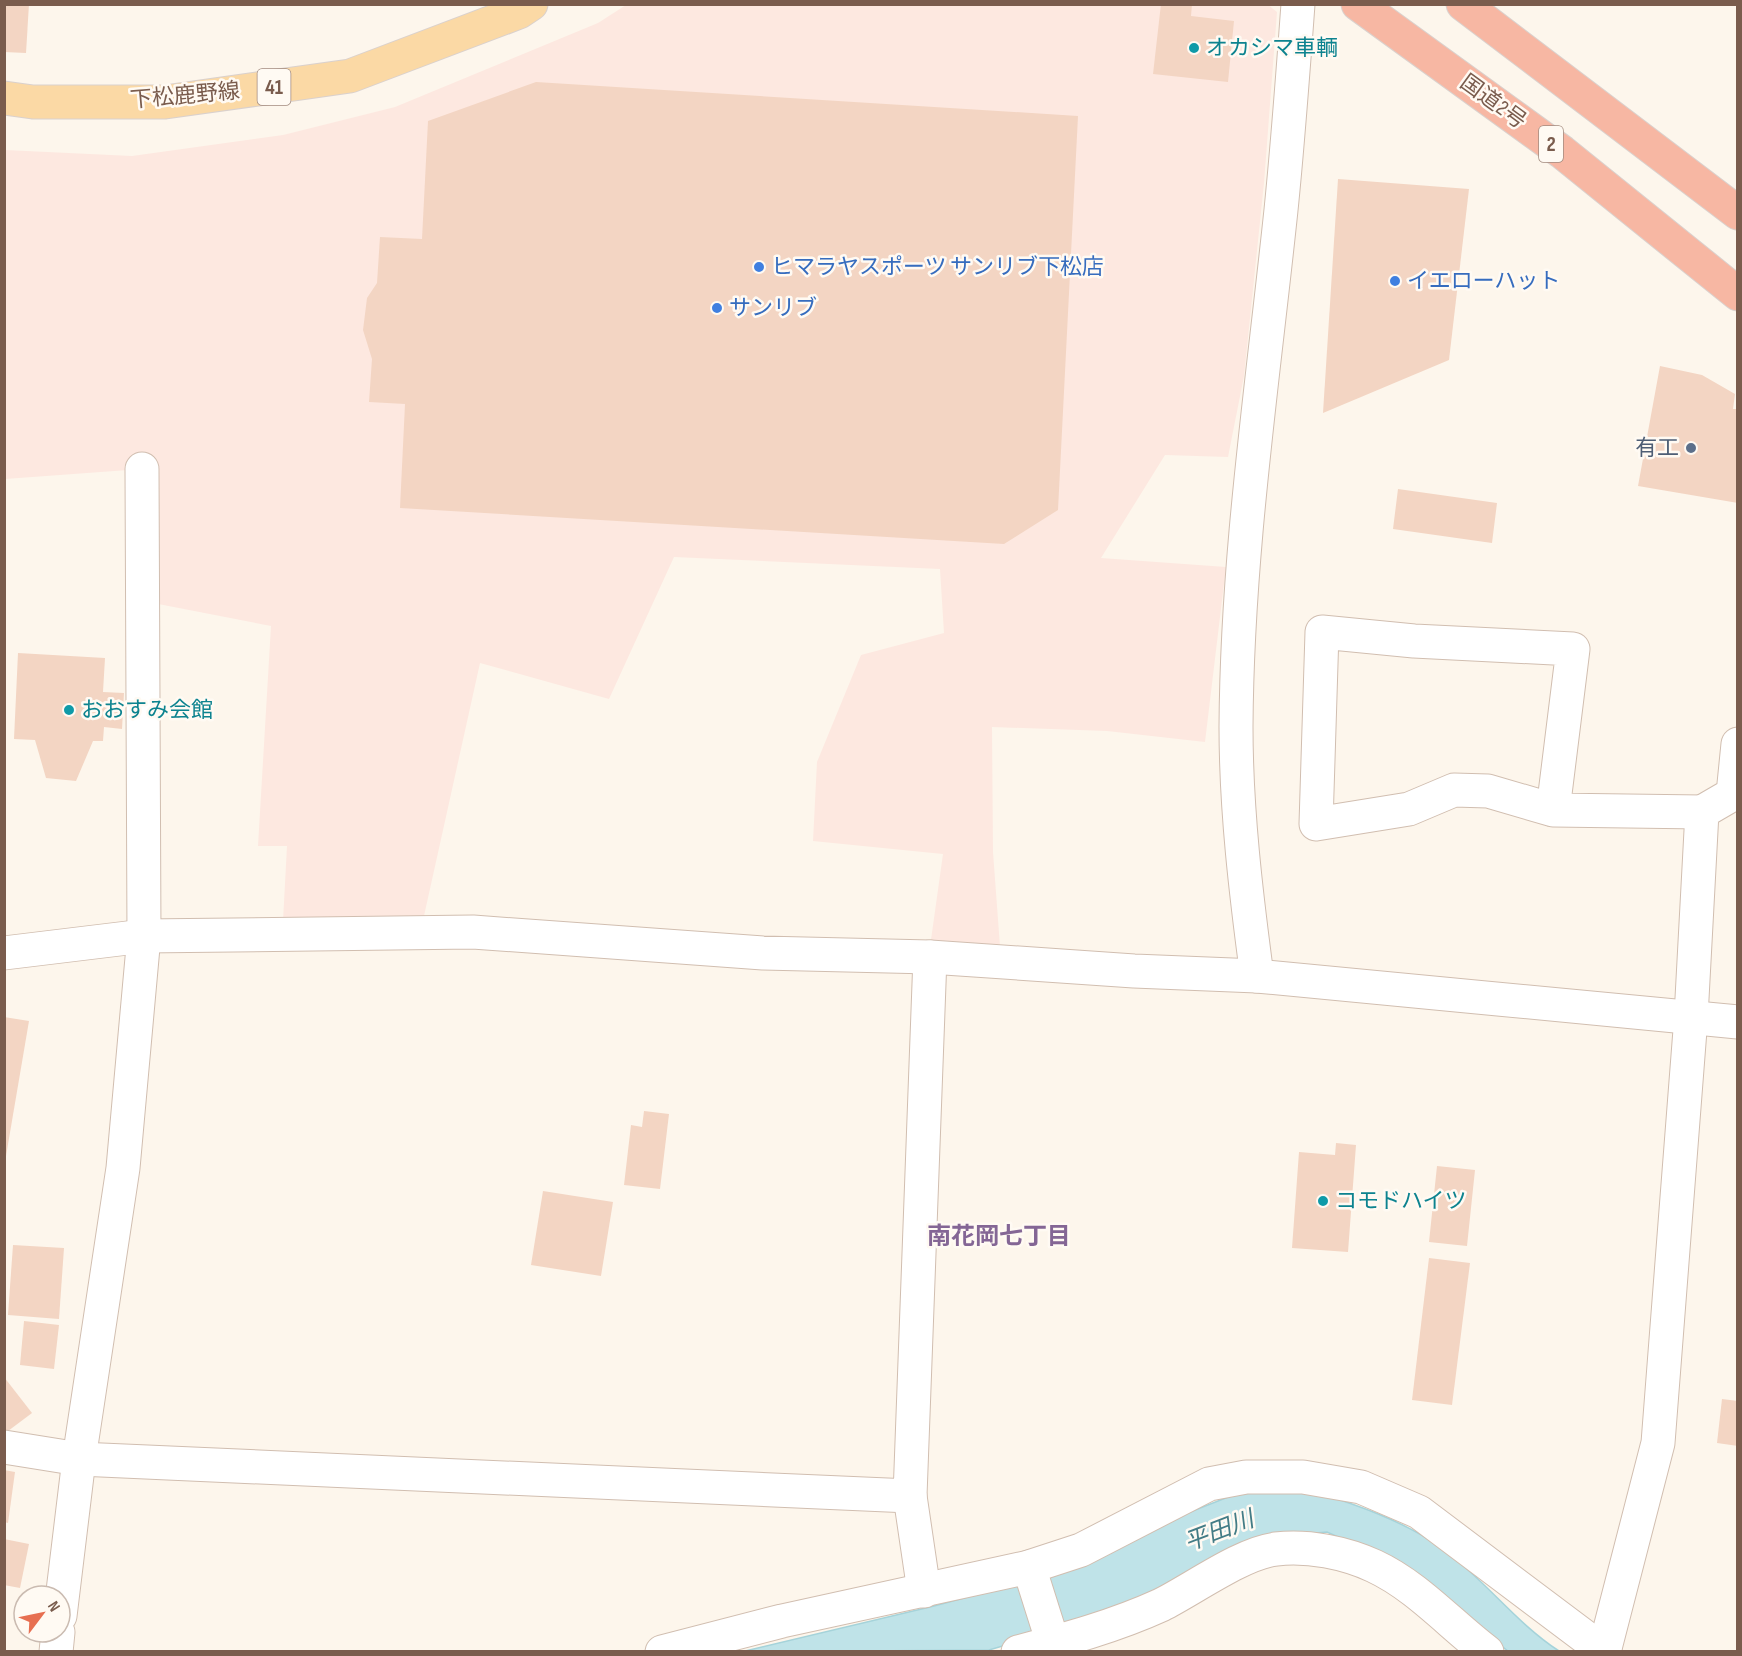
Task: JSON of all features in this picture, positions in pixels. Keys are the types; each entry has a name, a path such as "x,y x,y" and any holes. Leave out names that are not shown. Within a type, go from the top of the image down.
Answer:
{"highway":[{"name":"国道2号","path":"1358,4 1562,152 1737,294"},
{"path":"1463,4 1737,213"}],"main road":[{"name":"下松鹿野線","path":"4,98 33,102 165,102 350,76 519,12 531,4"}],"street":[{"path":"1257,976 1244,878 1236,729 1239,612 1253,436 1281,209 1298,4"},
{"path":"64,1584 79,1459 123,1168 144,936 142,469"},
{"path":"1554,810 1573,649 1414,641 1322,632 1316,824 1409,809 1454,790 1488,791 1554,810 1702,812 1733,794 1737,744"},
{"path":"662,1652 782,1621 1030,1571 1081,1550 1209,1484 1246,1477 1303,1477 1361,1487 1419,1512 1604,1651 1658,1443 1692,1017 1702,812"},
{"path":"4,953 144,936 473,932 763,952 930,957 1134,971 1257,976 1737,1022"},
{"path":"924,1591 910,1496 930,957"},
{"path":"4,1447 79,1459 910,1496"},
{"path":"1018,1652 1052,1638 1100,1630 1161,1605 1242,1561 1275,1549 1327,1551 1375,1566 1416,1592 1487,1652"},
{"path":"1030,1571 1052,1638"}],"shaded area":[{"path":"1267,4 1277,12 1264,183 1244,376 1228,457 1165,455 1101,558 1226,567 1205,742 1107,731 992,727 993,852 1001,960 929,954 943,854 813,841 817,762 861,655 944,633 940,569 674,557 609,699 480,663 422,925 283,921 287,846 258,846 271,626 148,602 142,469 5,479 5,150 132,156 283,135 395,107 598,23 626,5"}],"water":[{"name":"平田川","path":"1310,1490 1379,1514 1428,1539 1458,1561 1529,1628 1559,1651 1508,1651 1392,1561 1327,1532 1257,1538 1147,1599 1085,1622 989,1650 741,1652 934,1606 1077,1568 1167,1521 1241,1492"}],"building":[{"path":"4,4 29,4 26,53 4,52"},
{"name":"オカシマ車輌","path":"1161,4 1192,4 1191,16 1234,21 1228,82 1153,74"},
{"name":"サンリブ","path":"536,82 1078,116 1058,510 1004,544 400,508 405,404 369,402 372,359 363,330 367,298 377,283 380,237 422,239 428,121"},
{"path":"1338,179 1469,189 1449,360 1323,413"},
{"name":"有工","path":"1660,366 1702,375 1735,394 1733,409 1738,409 1738,503 1638,486"},
{"path":"1398,489 1497,503 1492,543 1393,529"},
{"name":"おおすみ会館","path":"18,653 105,658 103,692 124,693 122,729 104,727 103,741 93,741 76,781 46,778 35,740 14,739"},
{"path":"4,1017 29,1021 6,1156 4,1156"},
{"path":"644,1111 669,1114 660,1189 624,1185 631,1125 642,1127"},
{"name":"コモドハイツ","path":"1336,1143 1356,1145 1348,1252 1292,1248 1299,1152 1335,1155"},
{"path":"1437,1166 1475,1170 1467,1246 1429,1242"},
{"path":"543,1191 613,1202 601,1276 531,1265"},
{"path":"13,1245 64,1248 59,1319 8,1315"},
{"path":"1429,1258 1470,1263 1452,1405 1412,1400"},
{"path":"24,1321 59,1325 54,1369 20,1365"},
{"path":"4,1377 32,1413 4,1434"},
{"path":"1722,1399 1738,1401 1738,1446 1717,1443"},
{"path":"4,1470 15,1472 8,1523 4,1522"},
{"path":"4,1539 29,1544 21,1584 12,1584 12,1586 4,1585"}],"place":[{"name":"オカシマ車輌","path":"1194,48"},
{"name":"ヒマラヤスポーツ サンリブ下松店","path":"759,267"},
{"name":"イエローハット","path":"1395,281"},
{"name":"サンリブ","path":"717,308"},
{"name":"有工","path":"1691,448"},
{"name":"おおすみ会館","path":"69,710"},
{"name":"コモドハイツ","path":"1323,1201"}],"district":[{"name":"南花岡七丁目","path":"999,1236"}]}
